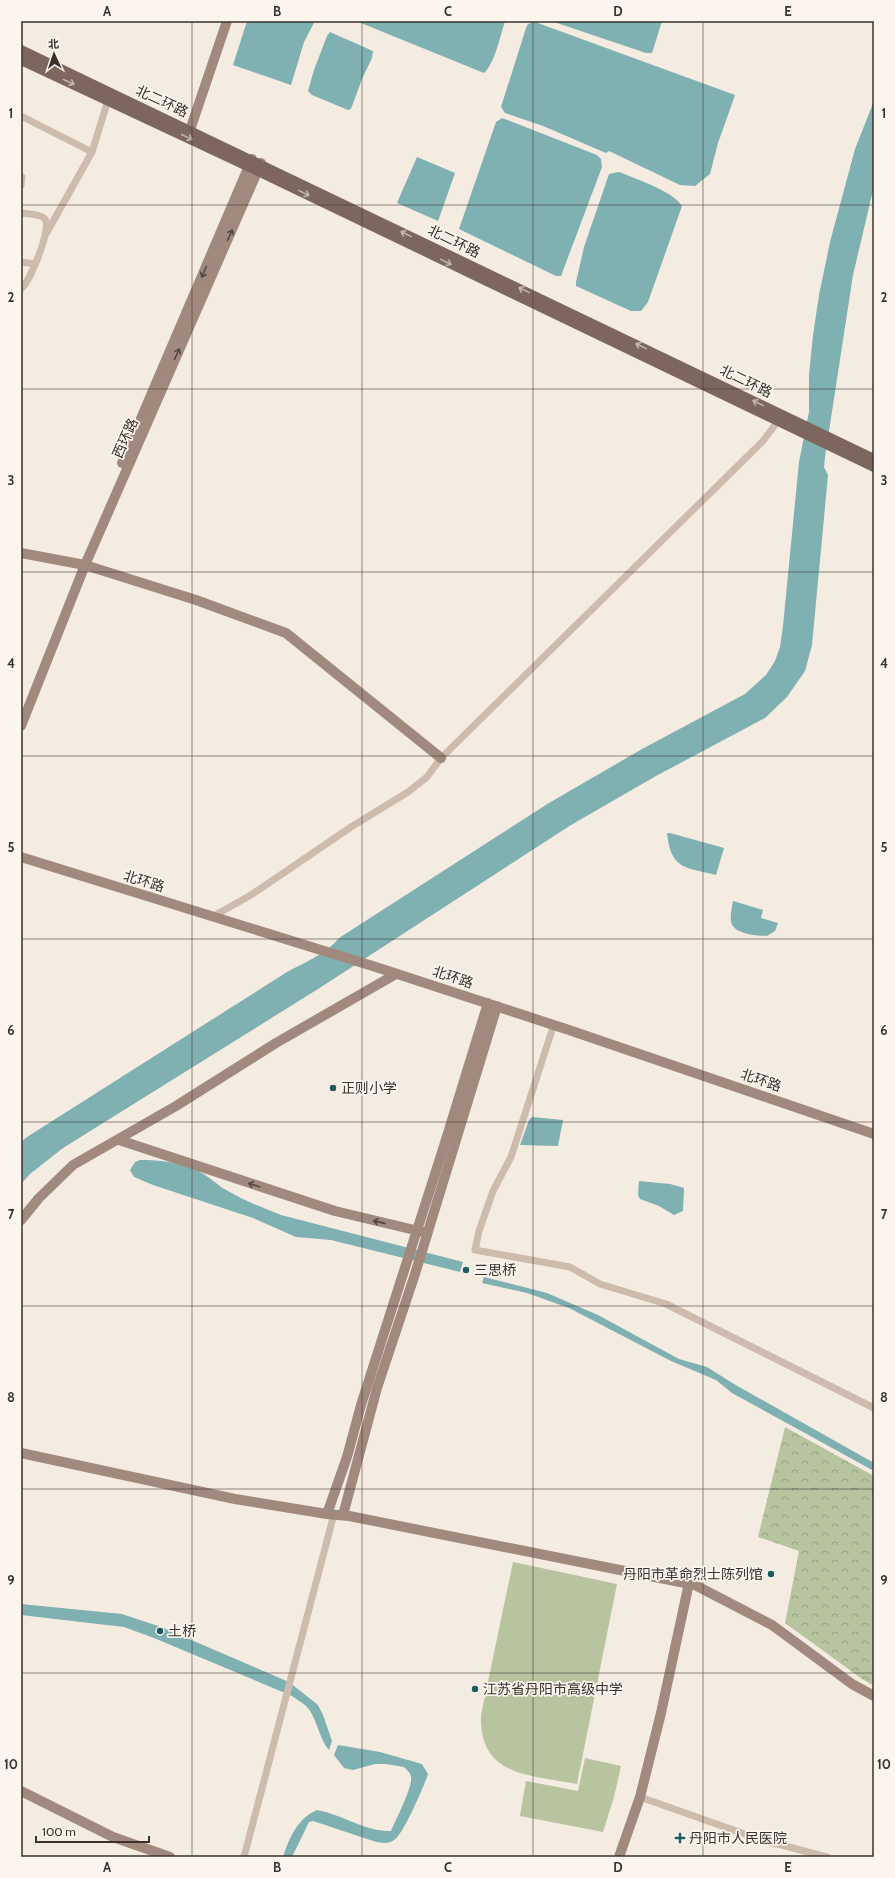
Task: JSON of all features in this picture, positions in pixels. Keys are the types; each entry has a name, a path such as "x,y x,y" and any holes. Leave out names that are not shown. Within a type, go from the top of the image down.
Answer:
{"main road":[{"name":"北二环路","path":"21,50 190,130 255,165 778,421 792,423"},
{"name":"北二环路","path":"21,60 255,165 792,423 837,445 874,467"},
{"name":"北二环路","path":"837,445 874,459"}],"street":[{"path":"190,130 227,21"},
{"path":"21,289 25,285 35,264 46,234 92,152 108,100"},
{"path":"21,116 92,152"},
{"name":"西环路","path":"21,711 255,165"},
{"path":"21,176 21,185"},
{"path":"21,213 42,217 46,220 46,234"},
{"path":"21,262 35,264"},
{"path":"212,917 251,895 351,827 408,792 427,777 441,758 763,441 778,421"},
{"path":"21,553 83,564 196,600 286,633 441,758"},
{"name":"西环路","path":"21,726 83,564"},
{"name":"北环路","path":"21,857 554,1024 874,1134"},
{"path":"21,1220 38,1198 73,1165 119,1140 276,1043 396,974"},
{"path":"244,1857 335,1514 347,1457 361,1405 412,1245 492,1005"},
{"path":"335,1514 415,1274 492,1005"},
{"path":"554,1024 511,1157 493,1191 479,1231 475,1250 518,1259 544,1261 570,1268 600,1284 666,1304 874,1408"},
{"path":"119,1140 335,1211 427,1234"},
{"path":"21,1453 235,1498 335,1514 689,1583 772,1625 852,1684 874,1696"},
{"path":"619,1857 640,1797 662,1712 689,1583"},
{"path":"21,1791 113,1837 170,1857"},
{"path":"640,1797 759,1839 827,1857"}],"green space":[{"path":"785,1427 874,1476 874,1686 862,1679 785,1623 799,1551 758,1537"},
{"path":"513,1562 617,1584 577,1784 525,1775 511,1769 498,1762 489,1751 483,1735 481,1715"},
{"path":"585,1758 621,1766 614,1797 603,1832 520,1816 526,1781 578,1791"}],"water":[{"path":"247,21 315,21 304,42 291,85 233,65"},
{"path":"356,21 505,21 494,56 488,69 484,73"},
{"path":"551,21 662,21 652,53 646,53"},
{"path":"535,22 735,95 718,143 710,174 695,186 680,185 609,151 606,153 543,126 505,113 501,107 526,28 528,24"},
{"path":"330,32 373,51 372,58 362,79 351,109 348,110 312,95 308,91 314,70 327,36"},
{"path":"874,101 874,186 853,275 825,457 824,467 828,475 812,645 805,671 787,697 765,718 656,776 571,825 318,989 63,1148 30,1174 21,1184 21,1142 27,1137 287,972 322,953 339,938 549,803 642,749 745,694 766,675 775,661 780,647 783,626 799,462 809,412 809,375 819,295 830,242 855,149"},
{"path":"502,118 597,155 601,159 602,167 561,276 556,276 459,229 496,122"},
{"path":"417,157 455,173 438,221 397,203"},
{"path":"619,172 663,190 671,195 682,206 648,302 641,311 631,311 576,286 584,247 609,174"},
{"path":"667,833 724,848 716,875 681,865 672,854"},
{"path":"733,901 763,910 761,918 778,923 775,931 767,936 763,936 751,935 736,929 732,925 731,921"},
{"path":"532,1117 563,1120 558,1146 520,1145 529,1120"},
{"path":"140,1160 171,1162 186,1166 204,1174 234,1195 281,1215 463,1262 460,1272 331,1240 296,1237 253,1218 153,1185 134,1177 130,1170 135,1162"},
{"path":"639,1181 670,1184 684,1188 683,1211 674,1215 659,1206 640,1199 638,1195"},
{"path":"484,1277 547,1293 598,1315 679,1359 707,1367 734,1384 874,1463 874,1471 732,1393 716,1380 671,1361 569,1308 527,1293 482,1283"},
{"path":"21,1604 122,1614 161,1627 289,1682 318,1705 332,1741 329,1750 322,1739 309,1710 305,1705 292,1696 154,1638 124,1627 21,1615"},
{"path":"338,1745 380,1752 422,1764 428,1774 413,1810 398,1836 388,1843 376,1842 313,1821 309,1822 292,1857 283,1857 291,1836 299,1823 317,1810 372,1829 391,1831 411,1782 410,1773 404,1767 386,1764 375,1764 353,1770 344,1768 334,1755"}],"place":[{"name":"正则小学","path":"333,1088"},
{"name":"三思桥","path":"466,1270"},
{"name":"丹阳市革命烈士陈列馆","path":"771,1574"},
{"name":"土桥","path":"160,1631"},
{"name":"江苏省丹阳市高级中学","path":"475,1689"},
{"name":"丹阳市人民医院","path":"680,1838"}]}
